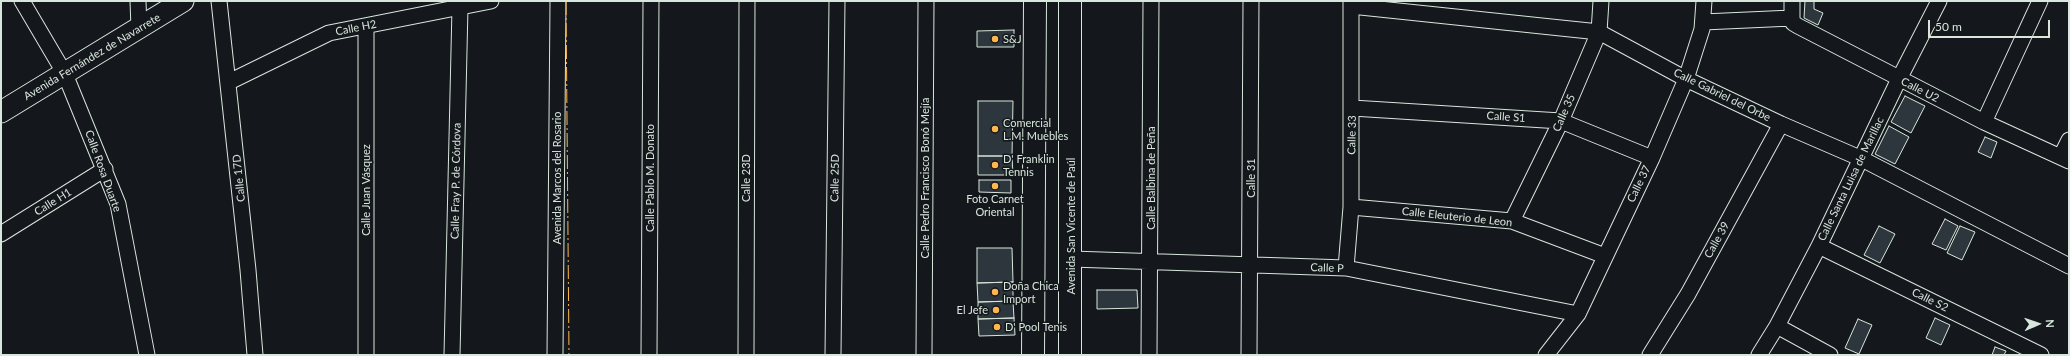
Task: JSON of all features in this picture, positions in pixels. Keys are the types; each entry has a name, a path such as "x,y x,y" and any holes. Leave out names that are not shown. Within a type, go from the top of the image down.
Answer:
{"main road":[{"name":"Avenida Fernández de Navarrete","path":"1,112 183,1"},
{"path":"1033,355 1035,1"},
{"name":"Avenida San Vicente de Paúl","path":"1070,1 1070,355"}],"street":[{"name":"Calle Rosa Duarte","path":"22,1 65,74 118,204 147,355"},
{"path":"138,1 139,29"},
{"name":"Calle 17D","path":"219,1 230,82 255,355"},
{"name":"Calle H2","path":"230,82 329,33 491,1"},
{"name":"Avenida Marcos del Rosario","path":"555,355 558,1"},
{"name":"Calle Pablo M. Donato","path":"649,355 651,1"},
{"name":"Calle 23D","path":"746,355 747,1"},
{"name":"Calle 25D","path":"833,355 837,1"},
{"name":"Calle Pedro Francisco Bonó Mejía","path":"924,355 926,1"},
{"name":"Calle Balbina de Peña","path":"1149,355 1151,1"},
{"name":"Calle 31","path":"1249,355 1251,265 1252,1"},
{"name":"Calle 35","path":"1512,221 1561,121 1599,32 1601,1"},
{"name":"Calle 37","path":"1546,355 1578,314 1652,158 1686,79 1703,22 1704,1"},
{"path":"1703,22 1792,18 1792,1"},
{"name":"Calle Santa Luisa de Marillac","path":"1759,355 1777,326 1819,246 1899,79 1939,1"},
{"path":"1984,122 2040,1"},
{"name":"Calle Gabriel del Orbe","path":"1351,4 1599,32 1686,79 1781,124 1862,159 2069,266"},
{"name":"Calle 33","path":"1346,268 1351,207 1351,4"},
{"name":"Calle Fray P. de Córdova","path":"452,355 460,7"},
{"name":"Calle U2","path":"1792,18 1793,22 1798,26 1899,79 1984,122 2065,159"},
{"name":"Calle Juan Vásquez","path":"366,26 366,355"},
{"name":"Calle S1","path":"1352,108 1561,121 1652,158"},
{"name":"Calle 39","path":"1650,355 1688,294 1781,124"},
{"path":"2065,159 2069,140"},
{"name":"Calle H1","path":"1,234 105,169"},
{"name":"Calle Eleuterio de Leon","path":"1351,207 1512,221 1605,256"},
{"name":"Calle S2","path":"1819,246 2041,355"},
{"name":"Calle P","path":"1071,259 1150,263 1346,268 1578,314"},
{"path":"1777,326 1830,355"}],"building":[{"path":"1805,1 1814,1 1814,9 1823,13 1818,25 1804,18"},
{"name":"S&J","path":"1014,30 1014,47 977,47 977,31"},
{"path":"1905,96 1925,106 1911,133 1891,122"},
{"name":"Comercial L.M. Muebles","path":"978,101 1013,101 1012,156 978,156"},
{"path":"1889,126 1909,137 1895,164 1875,154"},
{"path":"1985,137 1997,142 1991,158 1978,152"},
{"name":"D' Franklin Tennis","path":"978,156 1012,156 1013,175 978,175"},
{"name":"Foto Carnet Oriental","path":"979,180 1011,180 1011,193 979,192"},
{"path":"1945,219 1958,226 1946,250 1932,244"},
{"path":"1879,226 1895,234 1880,263 1864,255"},
{"path":"1960,226 1975,232 1962,260 1947,253"},
{"path":"977,248 1012,248 1013,282 977,283"},
{"name":"Doña Chica Import","path":"1013,282 1013,301 978,302 977,283"},
{"path":"1097,290 1137,290 1138,308 1097,309"},
{"name":"El Jefe","path":"1013,301 1014,318 978,319 978,302"},
{"name":"D' Pool Tenis","path":"1014,318 1015,335 979,336 978,319"},
{"path":"1935,318 1950,325 1941,345 1926,338"},
{"path":"1858,319 1872,325 1859,354 1845,348"},
{"path":"1995,347 2006,351 2004,355 1992,355"}],"power":[{"path":"566,1 569,355"}],"place":[{"name":"S&J","path":"995,39"},
{"name":"Comercial L.M. Muebles","path":"995,129"},
{"name":"D' Franklin Tennis","path":"995,165"},
{"name":"Foto Carnet Oriental","path":"995,186"},
{"name":"Doña Chica Import","path":"995,292"},
{"name":"El Jefe","path":"996,310"},
{"name":"D' Pool Tenis","path":"997,327"}]}
